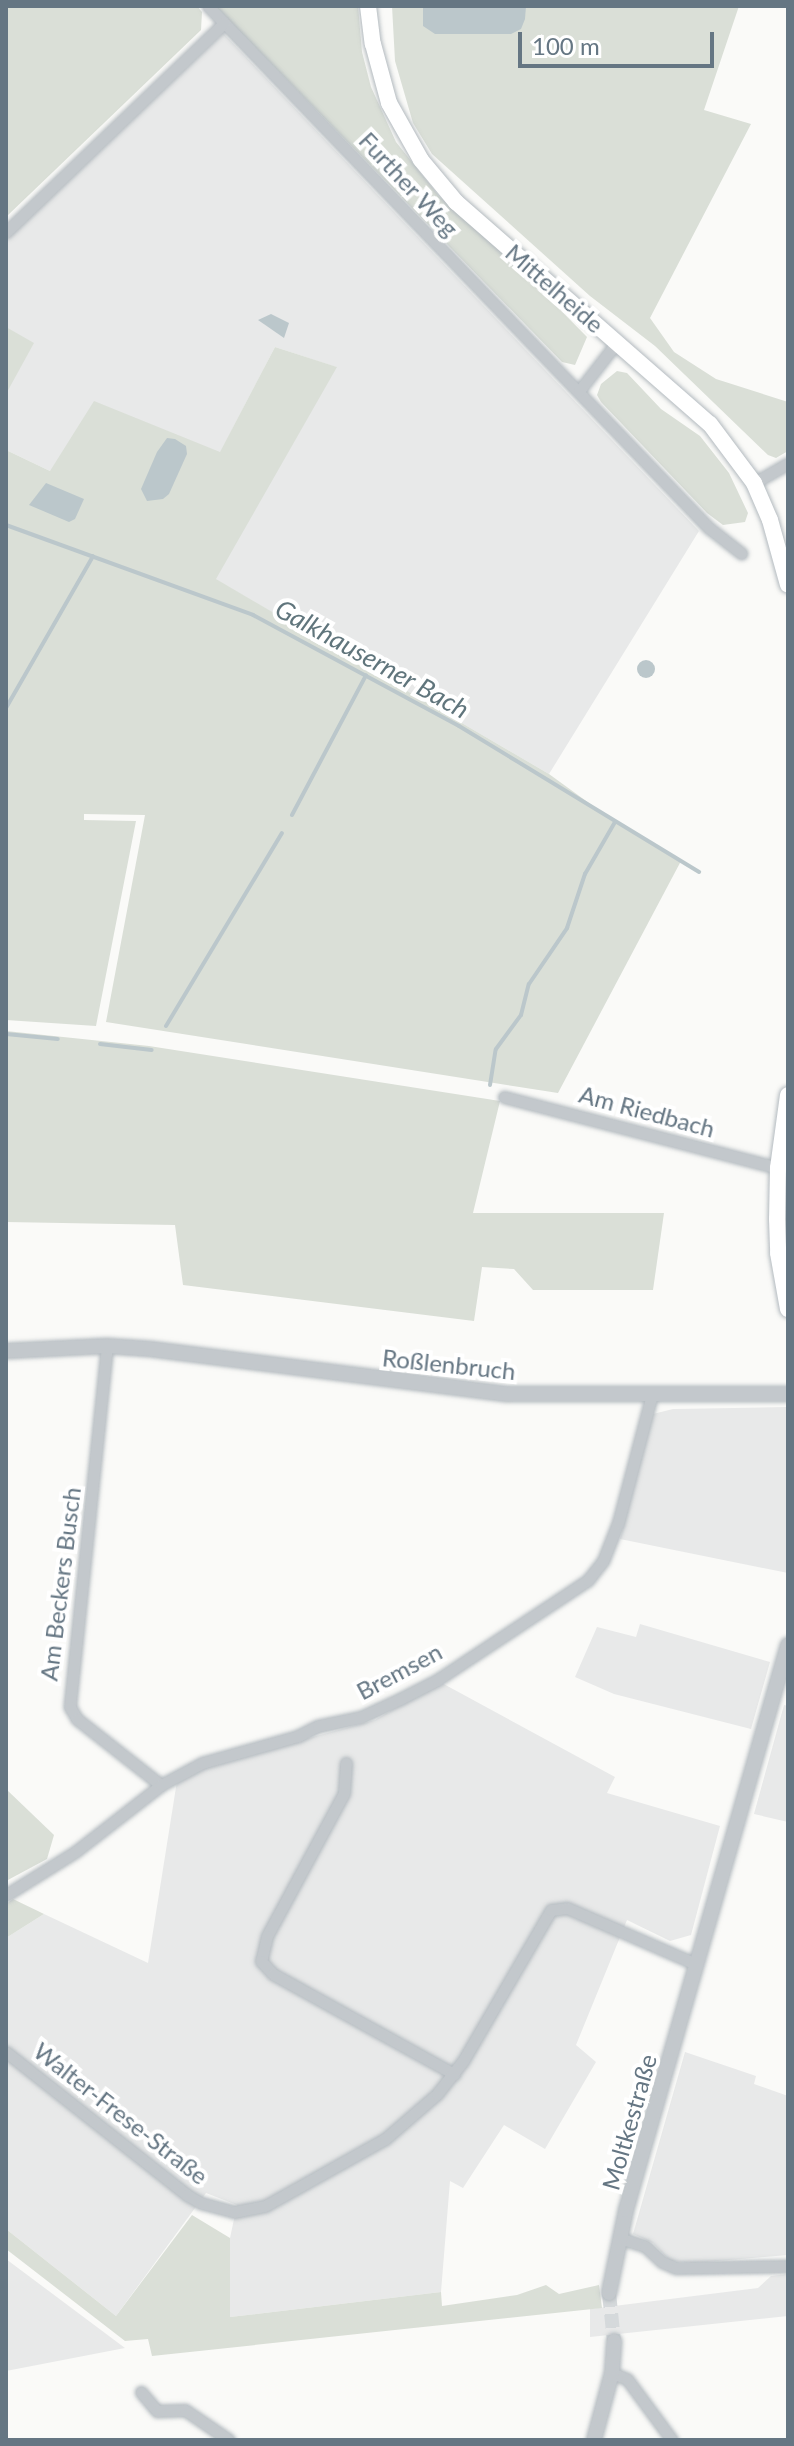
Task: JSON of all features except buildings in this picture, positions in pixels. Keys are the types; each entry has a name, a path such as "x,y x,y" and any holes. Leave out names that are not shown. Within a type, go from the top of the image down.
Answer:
{"main road":[{"name":"Mittelheide","path":"368,6 381,75 403,132 440,184 710,424 754,483 770,520 788,585"},
{"name":"Mittelheide","path":"378,6 381,75"},
{"path":"788,1095 778,1168 778,1253 788,1309"}],"street":[{"name":"Further Weg","path":"208,6 709,528 741,553"},
{"path":"6,232 224,23"},
{"path":"579,391 617,342"},
{"path":"754,483 788,463"},
{"name":"Am Riedbach","path":"504,1097 778,1168"},
{"name":"Roßlenbruch","path":"6,1351 107,1346 530,1395 788,1394"},
{"name":"Am Beckers Busch","path":"107,1346 70,1707 77,1719 161,1785"},
{"name":"Bremsen","path":"6,1895 75,1852 161,1785 212,1759 298,1736 318,1726 361,1717 400,1699 437,1680 588,1580 603,1561 618,1523 652,1394"},
{"name":"Moltkestraße","path":"609,2293 619,2238 788,1645"},
{"path":"346,1763 344,1793 267,1936 261,1961 282,1979 454,2074"},
{"name":"Walter-Frese-Straße","path":"6,2052 187,2195 201,2203 234,2212 265,2206 385,2139 454,2074 548,1913 557,1908 567,1908 696,1964"},
{"path":"619,2238 645,2246 662,2262 676,2268 788,2266"},
{"path":"594,2440 612,2373 614,2341"},
{"path":"612,2373 627,2379 672,2440"},
{"path":"141,2392 157,2411 185,2410 229,2440"}],"shaded area":[{"path":"6,6 197,6 202,12 201,30 6,217"},
{"path":"215,6 358,6 362,52 371,87 396,142 439,196 514,263 587,337 575,365 562,362"},
{"path":"392,6 739,6 704,110 751,124 650,318 674,352 716,379 788,402 788,451 776,458 768,455 655,346 590,296 432,154 413,123 395,61"},
{"path":"423,6 526,6 521,29 511,34 435,34 423,26"},
{"path":"223,33 699,531 549,774 215,579 336,367 275,347 220,453 177,436 50,471 6,450 6,240"},
{"path":"271,314 289,323 284,338 258,320"},
{"path":"6,327 34,343 6,394"},
{"path":"275,347 337,367 216,579 549,774 615,822 681,861 558,1093 106,1022 145,815 84,814 84,820 136,821 96,1026 6,1020 6,450 50,471 94,401 220,452"},
{"path":"617,371 627,373 661,409 700,436 729,473 748,513 745,522 723,525 707,513 601,402 597,395 601,384"},
{"path":"167,438 186,446 187,454 169,494 163,499 147,501 141,489 157,452"},
{"path":"46,483 84,499 75,519 69,522 29,505"},
{"path":"646,660 655,669 646,678 637,669"},
{"path":"6,1031 149,1046 500,1101 473,1213 664,1213 653,1290 533,1290 514,1269 482,1267 474,1321 183,1285 175,1225 6,1222"},
{"path":"788,1407 788,1573 620,1539 653,1414 673,1409"},
{"path":"640,1624 770,1662 751,1729 614,1694 575,1677 597,1627 636,1637"},
{"path":"440,1682 615,1777 607,1793 720,1826 691,1935 670,1941 627,1920 576,2045 596,2062 545,2149 504,2125 463,2188 450,2181 441,2292 230,2317 230,2238 237,2205 206,2193 116,2316 6,2229 6,1938 44,1914 148,1963 177,1781 203,1767 375,1720"},
{"path":"784,1705 788,1706 788,1822 754,1814"},
{"path":"6,1789 54,1835 47,1859 6,1881"},
{"path":"13,1899 44,1914 6,1938 6,1904"},
{"path":"685,2052 756,2076 754,2084 788,2096 788,2255 694,2263 670,2261 653,2243 633,2234"},
{"path":"192,2215 230,2238 230,2317 441,2292 442,2306 517,2295 546,2285 559,2294 599,2285 602,2308 152,2356 148,2339 125,2341 6,2249 6,2229 116,2316"},
{"path":"6,2259 125,2348 6,2371"},
{"path":"788,2274 788,2316 590,2337 590,2309 758,2288 771,2276"}],"waterway":[{"name":"Galkhauserner Bach","path":"6,525 253,615 459,726 699,872"},
{"path":"6,708 93,556"},
{"path":"292,815 366,675"},
{"path":"490,1085 496,1049 521,1015 529,984 567,928 585,874 615,822"},
{"path":"166,1026 282,833"},
{"path":"6,1034 58,1039"},
{"path":"100,1044 152,1050"}],"tunnel":[{"path":"609,2293 614,2341"}]}
